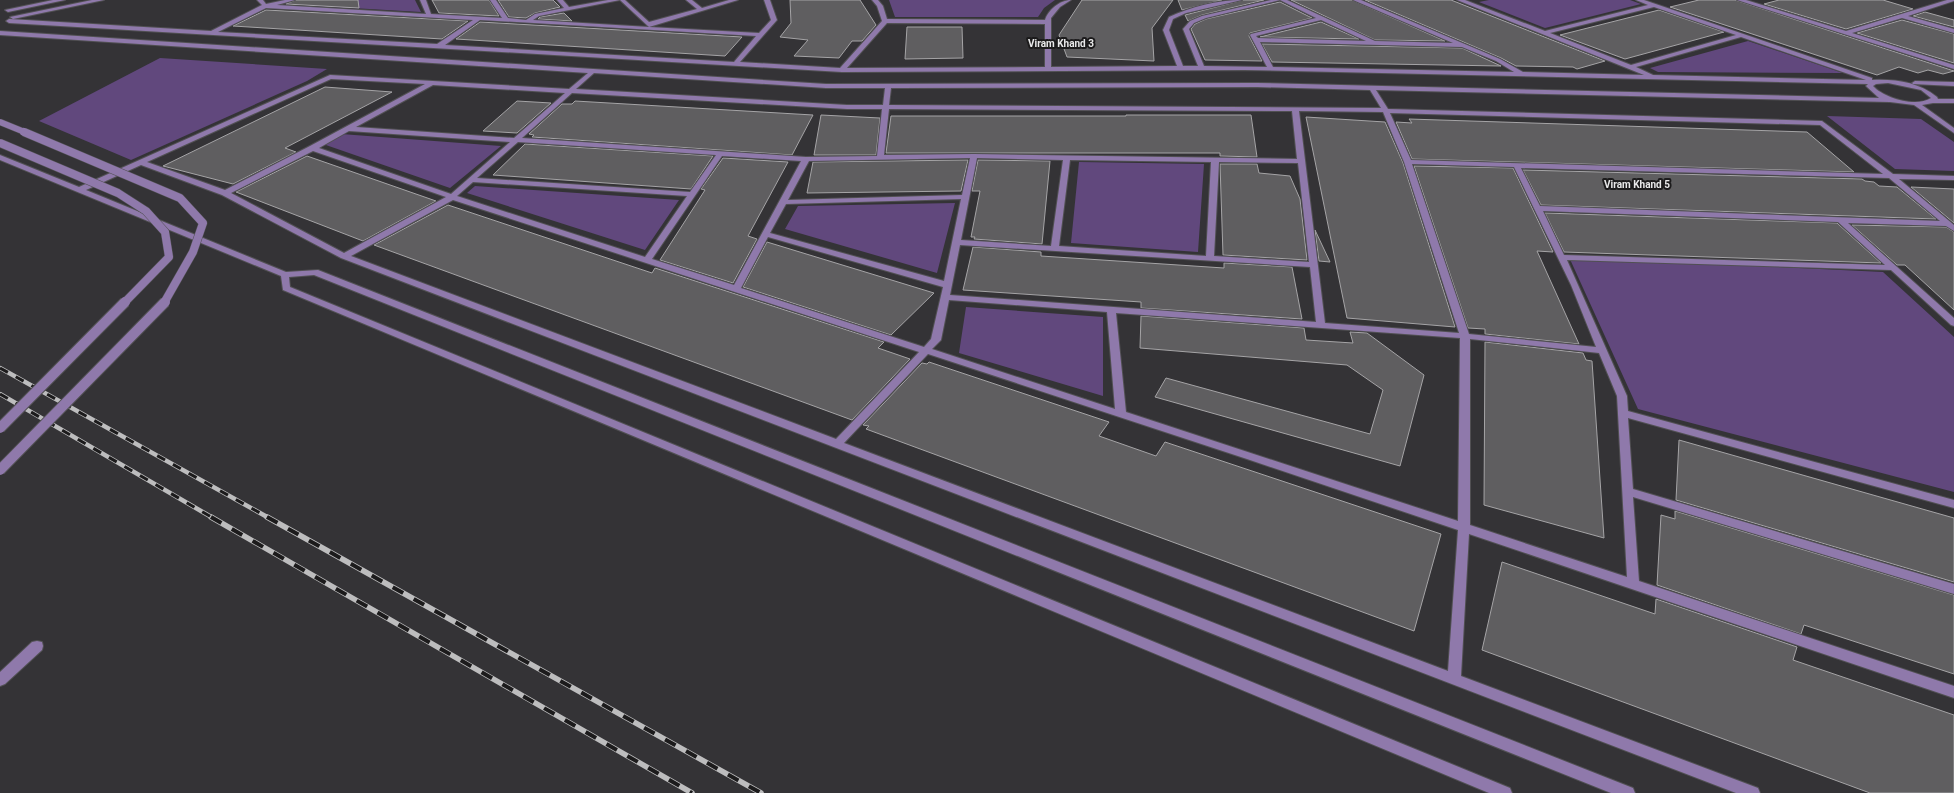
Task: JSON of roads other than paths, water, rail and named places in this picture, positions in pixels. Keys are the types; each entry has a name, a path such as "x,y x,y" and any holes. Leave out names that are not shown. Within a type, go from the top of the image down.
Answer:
{"street":[{"path":"0,9 8,10 62,0"},
{"path":"9,21 101,0"},
{"path":"260,0 265,6 506,20 645,26 761,35"},
{"path":"212,32 265,6 292,0"},
{"path":"422,0 429,15"},
{"path":"493,0 506,20"},
{"path":"560,0 568,9"},
{"path":"527,21 537,15 617,0"},
{"path":"622,0 645,26"},
{"path":"689,0 701,10"},
{"path":"645,26 735,0"},
{"path":"736,63 774,20 767,0"},
{"path":"875,0 880,6 885,22"},
{"path":"1048,69 1048,18 1058,6 1068,0"},
{"path":"1181,68 1166,30 1171,18 1184,12 1237,0"},
{"path":"1202,68 1186,29 1192,22 1204,17 1278,0"},
{"path":"1283,0 1377,44"},
{"path":"1356,0 1498,60 1522,74"},
{"path":"1462,0 1658,78"},
{"path":"1639,0 1876,82"},
{"path":"1740,0 1954,67"},
{"path":"1750,3 1762,0"},
{"path":"1846,33 1953,0"},
{"path":"1545,33 1654,5"},
{"path":"8,10 13,13 9,21"},
{"path":"1902,16 1954,32"},
{"path":"439,46 480,18"},
{"path":"1271,69 1253,35 1322,18"},
{"path":"9,21 842,70 1202,68 1954,84"},
{"path":"842,70 885,22 1048,22"},
{"path":"0,33 826,86 1258,85 1894,100 1916,104 1933,101 1954,102"},
{"path":"1631,67 1742,35"},
{"path":"1256,40 1462,45"},
{"path":"344,256 452,196 592,72"},
{"path":"81,189 330,77 839,107 1295,108 1822,123 1892,176 1954,229"},
{"path":"224,193 313,148 434,82"},
{"path":"1876,82 1869,86 1872,90 1894,100"},
{"path":"1901,83 1928,92 1935,98 1933,101"},
{"path":"880,158 884,107 888,86"},
{"path":"1372,88 1385,110 1408,162 1465,336 1464,528 1454,680"},
{"path":"1916,104 1954,131"},
{"path":"1295,108 1321,325"},
{"path":"0,122 180,198 203,223 193,252 163,305 0,470"},
{"path":"348,129 806,159 974,156 1302,161"},
{"path":"0,144 118,193 146,210 165,232 169,257 0,428"},
{"path":"313,148 452,196 1121,414 1954,692"},
{"path":"646,260 720,154"},
{"path":"838,444 936,340 974,156"},
{"path":"0,157 81,189 285,276 315,272 1628,793"},
{"path":"1055,248 1067,158"},
{"path":"736,289 806,159"},
{"path":"1210,258 1215,160"},
{"path":"141,162 224,193 344,256 1753,793"},
{"path":"1408,162 1954,178"},
{"path":"1516,164 1561,257 1622,396 1632,584"},
{"path":"470,180 692,194"},
{"path":"783,202 965,197"},
{"path":"1537,208 1947,224"},
{"path":"1840,220 1954,323"},
{"path":"766,234 947,285"},
{"path":"956,242 1314,265"},
{"path":"1561,257 1894,268"},
{"path":"285,276 286,288 1505,793"},
{"path":"945,296 1465,336 1602,350"},
{"path":"1111,309 1121,414"},
{"path":"1623,413 1954,504"},
{"path":"1628,491 1954,589"},
{"path":"0,680 37,646"}],"railway":[{"path":"0,368 269,518"},
{"path":"0,394 213,518"},
{"path":"211,517 692,793"},
{"path":"267,517 761,793"}],"district":[{"name":"Viram Khand 3","path":"1061,43"},
{"name":"Viram Khand 5","path":"1637,184"}]}
